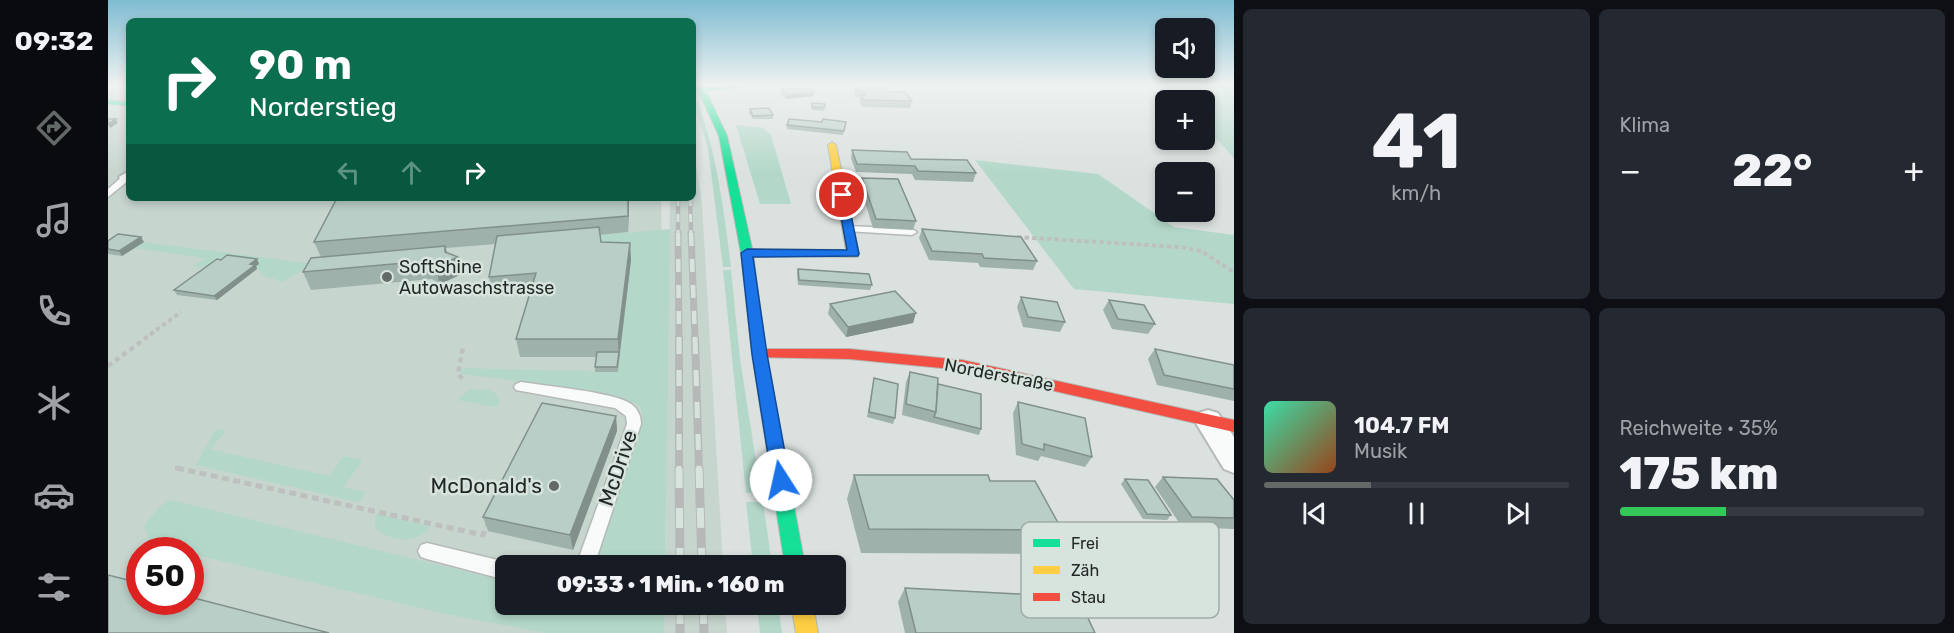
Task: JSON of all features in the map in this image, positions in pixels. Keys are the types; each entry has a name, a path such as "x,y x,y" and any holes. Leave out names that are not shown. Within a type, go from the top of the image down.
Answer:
{"main road":[{"path":"711,114 723,136 747,253 759,354 793,555"},
{"path":"747,253 854,254 832,145"},
{"name":"Norderstraße","path":"759,354 849,354 962,365 1221,423"},
{"path":"804,615 807,633"}],"street":[{"path":"1221,423 1234,461"}],"lane":[{"path":"108,194 126,178"},
{"path":"849,229 912,232"},
{"name":"McDrive","path":"521,387 617,403 628,408 634,416 634,424 589,555"},
{"path":"427,551 495,568"}],"path":[{"path":"1012,237 1180,247 1201,251 1234,272"},
{"path":"108,366 181,312"},
{"path":"462,379 458,373 464,348"},
{"path":"175,468 483,535 493,514"}],"shaded area":[{"path":"108,114 126,114 126,201 661,201 666,424 670,201 696,201 696,163 702,204 722,555 665,555 666,507 663,555 495,555 495,615 564,615 659,633 108,633"},
{"path":"665,615 726,615 727,633 664,633"}],"green space":[{"path":"697,114 702,114 715,163 731,267 723,267 708,148"},
{"path":"1215,114 1234,114 1234,158 1215,137"},
{"path":"736,125 763,128 771,135 791,204 760,204"},
{"path":"975,160 1098,174 1155,214 1155,222 1167,222 1174,227 1234,235 1234,304 1074,289"},
{"path":"670,229 665,555 597,555 641,427 642,413 639,405 617,398 534,383 460,374 463,368 617,372 631,260 602,259 598,235"},
{"path":"144,242 313,264 283,282 265,276 257,269 193,267 205,258 134,248"},
{"path":"723,270 731,270 740,359 761,493 746,493"},
{"path":"485,389 496,393 499,402 497,407 457,400 469,390"},
{"path":"218,429 226,431 210,449 329,476 344,456 363,460 343,487 366,492 359,502 196,465 214,432"},
{"path":"171,500 495,579 495,615 665,615 664,633 546,633 446,614 204,557 204,537 148,537 144,526 160,506"},
{"path":"746,502 763,502 771,555 752,555"},
{"path":"378,514 430,526 425,532 411,539 396,539 375,528 375,518"},
{"path":"758,615 779,615 782,633 760,633"}],"building":[{"path":"752,114 773,115 753,116"},
{"path":"789,119 846,122 844,131 787,125"},
{"path":"852,150 907,152 911,159 967,160 976,173 918,171 915,166 857,164"},
{"path":"862,178 898,179 916,221 876,219"},
{"path":"335,201 628,201 628,216 314,242"},
{"path":"599,227 601,242 630,243 618,339 516,339 536,273 489,277 497,236"},
{"path":"922,229 1021,237 1037,261 984,258 982,254 932,251"},
{"path":"118,234 141,237 119,251 108,249 108,241"},
{"path":"445,246 445,252 458,257 435,267 427,261 303,272 311,258"},
{"path":"227,255 257,259 250,264 255,265 214,296 174,290 217,259 221,260"},
{"path":"798,269 869,274 872,285 799,280"},
{"path":"895,291 916,313 848,327 830,304"},
{"path":"1021,297 1057,302 1065,322 1028,317"},
{"path":"1109,300 1144,305 1155,324 1118,319"},
{"path":"1155,349 1234,365 1234,389 1164,375"},
{"path":"597,352 619,352 617,367 595,367"},
{"path":"910,372 938,378 936,412 906,404"},
{"path":"874,378 898,384 895,418 869,412"},
{"path":"938,384 981,394 981,429 934,417"},
{"path":"1018,402 1085,418 1092,457 1044,444 1044,450 1022,444"},
{"name":"McDonald's","path":"542,403 616,416 570,535 483,517"},
{"path":"854,475 988,475 990,481 1035,481 1058,522 1021,522 1021,530 869,529"},
{"path":"1163,477 1217,479 1234,500 1234,518 1192,517"},
{"path":"1125,479 1148,480 1171,515 1147,514"},
{"path":"108,575 126,580 126,615 204,615 204,601 329,633 108,633"},
{"path":"905,588 1021,594 1021,618 1088,618 1095,633 916,633"}],"railway":[{"path":"678,201 678,233"},
{"path":"690,201 691,235"},
{"path":"678,233 679,339"},
{"path":"691,233 695,339"},
{"path":"695,338 699,470"},
{"path":"679,339 679,468"},
{"path":"679,468 680,555"},
{"path":"699,468 702,555"},
{"path":"680,615 680,633"},
{"path":"703,615 704,633"}],"traffic: fast":[{"path":"713,114 723,136 747,253 759,354 793,555"}],"traffic: slow":[{"path":"747,253 853,254 832,145"},
{"path":"804,615 807,633"}],"traffic: jam":[{"path":"759,354 849,354 962,365 1234,426"}],"place":[{"name":"SoftShine Autowaschstrasse","path":"387,277"},
{"name":"McDonald's","path":"554,486"}],"route":[{"path":"781,480 759,354 747,253 854,254 842,195"}]}
